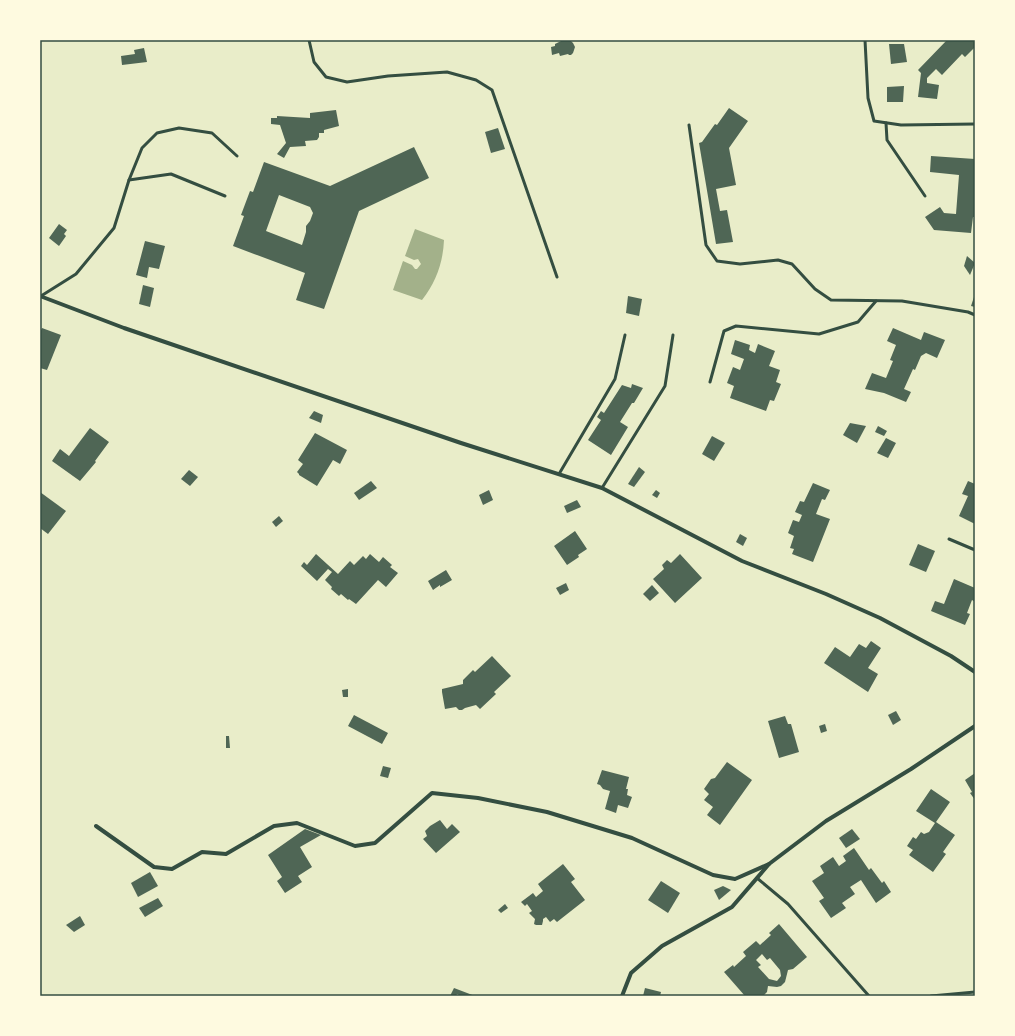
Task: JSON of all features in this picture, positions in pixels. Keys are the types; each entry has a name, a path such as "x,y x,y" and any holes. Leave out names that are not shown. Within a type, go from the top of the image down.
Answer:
{"street":[{"path":"41,296 139,334 468,446 602,488 742,561 826,594 880,618 951,656 975,672"},
{"path":"622,996 631,973 662,946 732,907 769,864 826,821 911,769 975,726"},
{"path":"96,826 154,867 172,869 202,852 226,854 274,826 297,823 355,846 375,843 432,793 478,798 547,812 632,838 713,875 735,879 769,864"}],"lane":[{"path":"310,40 314,62 326,77 347,82 388,76 447,72 476,80 492,90 556,277"},
{"path":"865,40 868,98 874,121 901,125 975,124"},
{"path":"886,123 887,140 925,196"},
{"path":"689,125 706,245 717,261 740,264 778,260 792,264 815,289 831,300 902,301 968,312 975,315"},
{"path":"41,296 76,274 114,228 128,180 142,148 157,134 180,128 212,133 237,156"},
{"path":"128,180 171,174 225,196"},
{"path":"710,382 724,331 736,326 819,334 858,322 876,300"},
{"path":"559,474 615,379 625,335"},
{"path":"602,488 665,386 673,335"},
{"path":"949,539 975,550"},
{"path":"757,878 788,904 869,996"},
{"path":"931,996 975,992"}],"shaded area":[{"path":"415,229 444,240 438,272 422,300 393,290 403,261 412,265 415,269 417,269 421,264 418,259 414,260 405,256"}],"building":[{"path":"563,40 570,40 573,43 575,47 573,53 571,55 568,54 560,56 559,53 552,55 551,47"},
{"path":"947,40 975,40 975,47 965,57 962,54 942,75 936,69 927,78 927,83 939,85 937,99 918,97 921,73 918,70"},
{"path":"889,44 904,44 907,62 891,64"},
{"path":"144,48 147,62 122,65 121,56 135,54 134,50"},
{"path":"904,86 903,102 887,102 887,87"},
{"path":"729,108 748,121 729,148 736,185 716,189 720,211 727,210 733,242 716,244 699,143 702,142 715,124 717,125"},
{"path":"336,110 339,126 324,130 324,133 319,133 317,140 305,141 306,146 290,147 284,158 277,154 286,143 280,125 271,124 271,118 277,118 277,116 310,118 310,113"},
{"path":"498,128 505,149 491,153 485,132"},
{"path":"414,147 429,178 359,211 324,309 296,300 305,273 233,246 244,216 241,215 250,191 253,192 264,162 330,186","holes":["279,195 310,207 313,213 306,226 306,232 302,245 266,231"]},
{"path":"931,156 975,159 975,217 973,217 971,233 934,230 925,217 940,207 944,213 956,214 959,175 930,172"},
{"path":"59,224 67,230 64,234 66,236 59,246 49,238"},
{"path":"145,241 165,246 159,269 149,267 147,278 136,275"},
{"path":"967,256 975,263 970,275 964,266"},
{"path":"143,285 154,288 150,307 139,304"},
{"path":"975,294 975,307 971,306"},
{"path":"628,296 642,299 639,316 626,313"},
{"path":"42,328 61,335 47,370 40,368 40,332"},
{"path":"893,328 921,340 924,332 945,340 937,358 926,353 921,356 904,389 911,392 906,402 884,393 865,389 872,373 886,378 893,361 890,360 896,345 887,341"},
{"path":"735,340 750,345 749,350 755,353 758,344 775,351 769,366 780,370 776,382 781,384 774,401 770,400 766,411 730,398 734,386 727,383 733,367 740,370 744,359 731,354"},
{"path":"632,384 643,388 620,422 628,427 611,455 588,440 601,420 597,417 601,411 604,413 622,385 631,388"},
{"path":"314,411 323,415 321,423 309,418"},
{"path":"850,423 866,426 857,443 843,435"},
{"path":"878,426 887,431 884,436 875,432"},
{"path":"90,428 109,442 95,461 96,462 80,481 52,461 60,449 69,456"},
{"path":"315,433 347,450 340,464 333,460 317,486 299,475 297,472 303,464 298,460"},
{"path":"712,436 725,443 714,461 702,454"},
{"path":"886,438 896,443 888,458 877,453"},
{"path":"639,467 645,472 634,487 628,484"},
{"path":"189,470 198,477 190,486 181,479"},
{"path":"371,481 377,488 359,500 354,493"},
{"path":"968,481 975,484 975,524 959,516 968,496 962,494"},
{"path":"813,483 830,490 825,500 822,499 816,514 830,519 813,562 792,554 794,549 790,548 794,536 788,533 793,520 799,522 802,515 795,512 800,501 804,502"},
{"path":"489,490 493,500 483,505 479,495"},
{"path":"656,490 660,493 657,498 652,495"},
{"path":"40,492 66,511 48,534 40,528"},
{"path":"577,500 581,507 567,513 564,506"},
{"path":"279,516 283,521 276,527 272,522"},
{"path":"575,531 587,549 578,555 579,557 567,565 554,546"},
{"path":"740,534 747,538 743,546 736,542"},
{"path":"918,544 935,551 926,572 909,565"},
{"path":"316,554 338,574 350,561 354,565 363,556 366,559 370,554 379,562 383,557 392,565 390,567 398,573 386,587 378,580 356,604 341,594 339,596 331,589 332,587 325,580 332,572 328,569 317,581 301,566 304,562 307,565"},
{"path":"680,554 702,578 675,603 653,579 664,569 662,565 667,560 671,563"},
{"path":"446,570 452,580 433,590 428,581"},
{"path":"954,579 975,588 975,602 972,600 967,613 970,614 965,625 931,611 935,601 944,604"},
{"path":"566,583 569,590 560,595 556,588"},
{"path":"652,585 659,593 650,601 643,594"},
{"path":"871,641 881,648 868,668 878,674 868,692 824,663 835,647 850,657 859,644 866,648"},
{"path":"492,656 511,676 494,692 496,694 480,709 476,705 462,710 459,710 456,707 445,709 442,689 463,684 463,680 473,670 475,672"},
{"path":"348,689 348,697 343,697 342,690"},
{"path":"896,711 901,720 893,725 888,715"},
{"path":"354,715 388,733 382,744 348,726"},
{"path":"785,716 788,724 791,724 799,752 779,758 768,721"},
{"path":"825,724 827,731 821,733 819,726"},
{"path":"226,736 229,736 230,748 226,748"},
{"path":"727,762 752,780 720,825 707,815 713,807 704,800 709,794 704,789 711,779 715,778"},
{"path":"383,766 391,768 388,778 380,776"},
{"path":"602,770 629,777 626,789 628,789 627,795 632,797 628,808 618,805 616,813 605,809 610,791 603,789 597,784"},
{"path":"975,773 975,800 970,793 972,792 965,780"},
{"path":"931,789 950,802 936,822 955,835 943,852 946,854 933,872 909,855 913,850 907,846 913,837 916,839 921,832 924,834 929,832 935,823 916,811"},
{"path":"440,820 447,829 452,824 460,832 436,853 423,839 427,836 425,831"},
{"path":"305,829 321,835 300,847 312,867 298,876 302,882 285,893 277,881 282,877 268,855"},
{"path":"852,829 860,839 846,848 839,838"},
{"path":"854,848 869,870 871,868 882,883 884,881 891,892 876,903 861,880 850,887 855,894 842,903 846,908 831,918 819,901 824,898 812,881 824,873 820,866 833,857 839,866 846,861 843,856"},
{"path":"563,864 575,879 571,882 585,900 557,922 554,919 550,922 546,917 543,919 542,925 536,925 534,924 535,919 529,913 532,911 527,904 525,906 521,902 533,893 536,897 543,891 538,884"},
{"path":"150,872 158,886 138,897 131,883"},
{"path":"661,881 680,893 668,913 648,900"},
{"path":"723,886 731,890 719,900 714,890"},
{"path":"158,898 163,906 145,917 139,908"},
{"path":"505,904 508,908 501,913 498,910"},
{"path":"80,916 85,925 74,932 66,925"},
{"path":"779,924 807,957 793,969 788,970 785,982 781,986 768,986 767,992 763,996 745,996 724,972 733,965 734,967 746,956 743,952 756,941 760,945 771,935 769,933","holes":["762,954 767,960 770,958 780,970 781,976 777,981 769,979 758,967 761,965 756,960"]},
{"path":"454,988 475,996 461,996 457,994 456,996 450,996"},
{"path":"645,988 661,992 660,996 643,996"}]}
